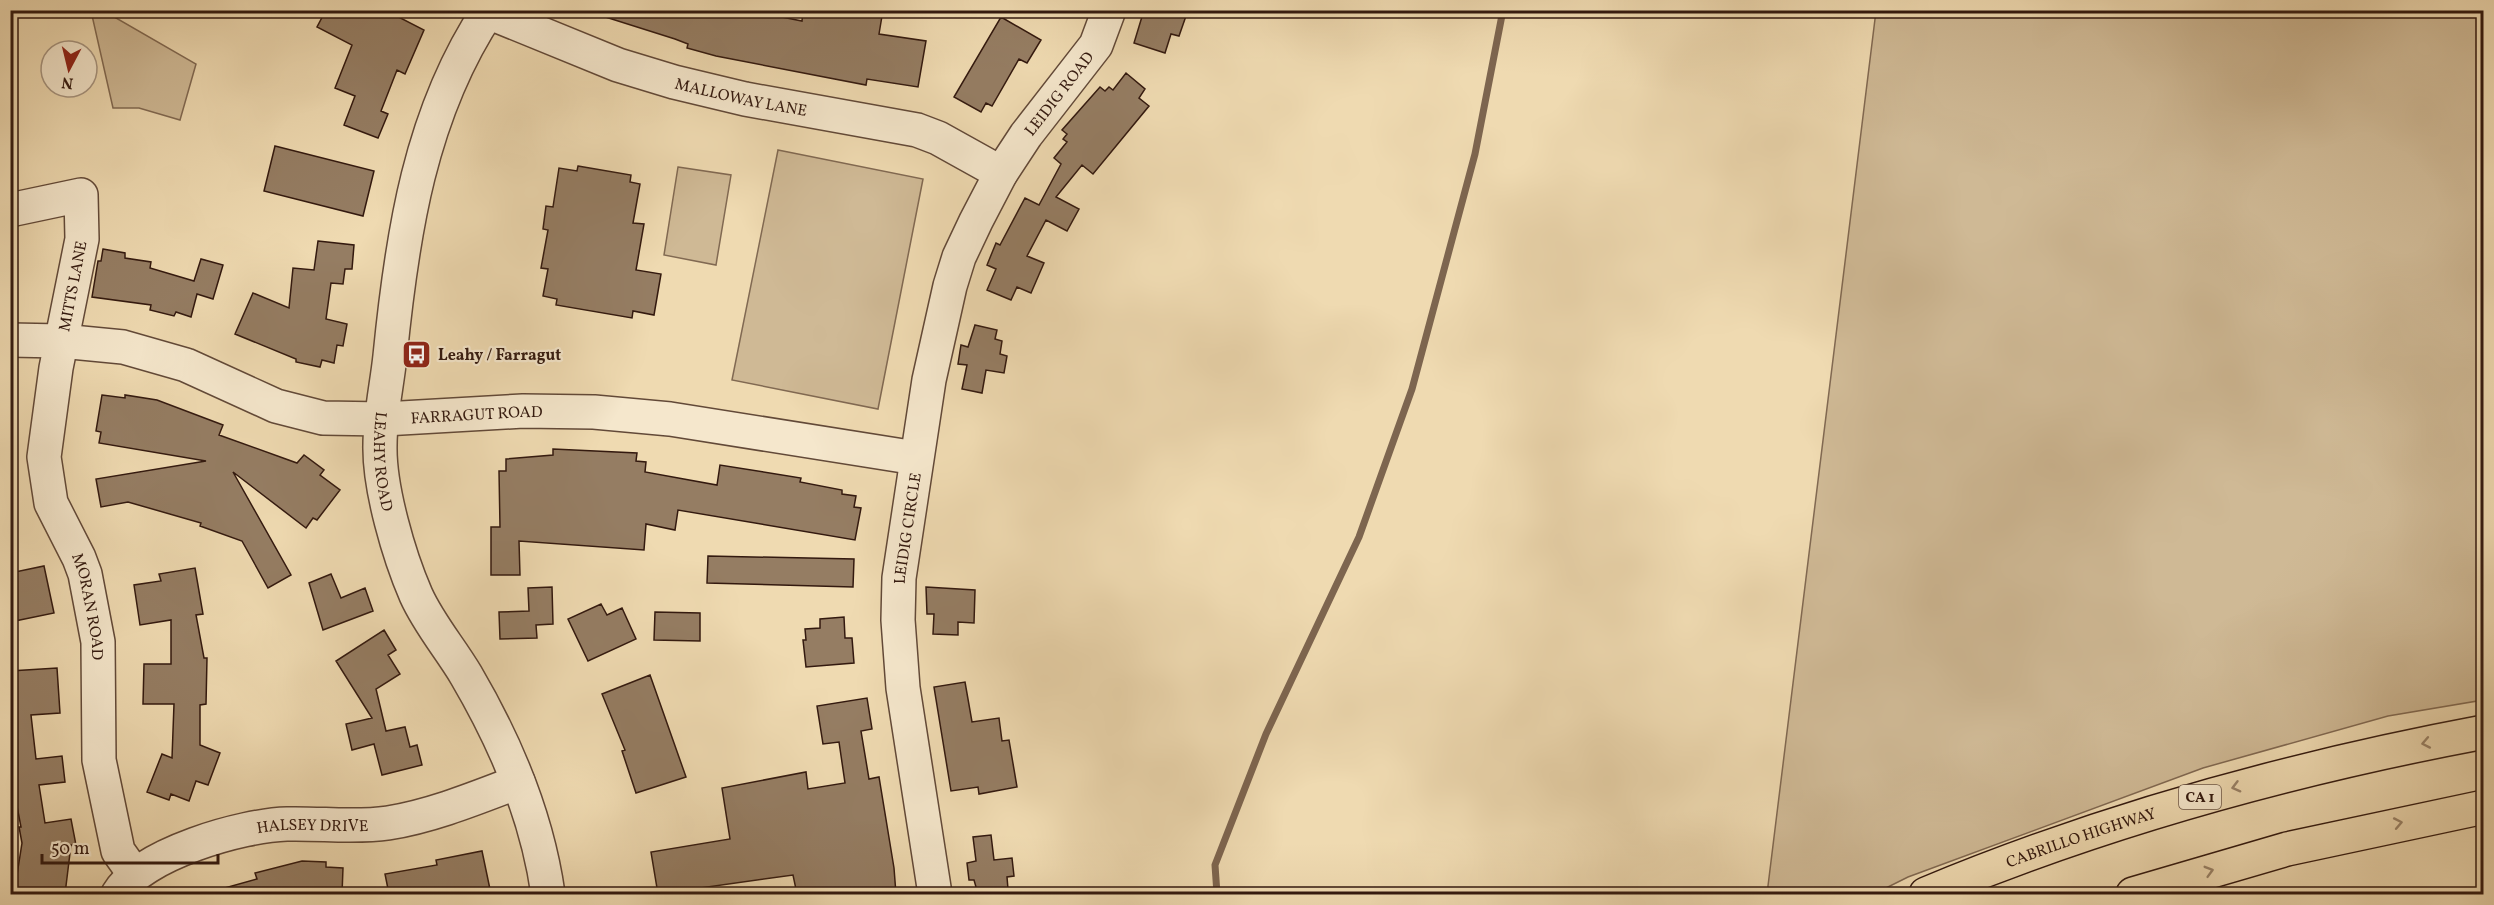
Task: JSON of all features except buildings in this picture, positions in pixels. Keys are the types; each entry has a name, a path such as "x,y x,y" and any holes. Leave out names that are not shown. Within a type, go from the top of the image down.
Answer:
{"highway":[{"name":"CABRILLO HIGHWAY","path":"1926,894 2064,840 2192,799 2340,761 2484,732"},
{"path":"2133,894 2288,849 2484,807"}],"street":[{"name":"LEIDIG ROAD","path":"1001,173 1026,135 1096,45 1110,10"},
{"name":"MALLOWAY LANE","path":"487,11 618,65 674,82 745,99 917,130 938,138 1001,173"},
{"name":"LEAHY ROAD","path":"487,11 435,119 411,201 402,245 380,445 383,474 405,565 427,617 481,702 518,782 533,821 548,894"},
{"name":"LEIDIG CIRCLE","path":"935,894 898,653 899,578 916,458 950,286 959,257 1001,173"},
{"name":"MITTS LANE","path":"10,210 81,195 82,239 61,341"},
{"name":"FARRAGUT ROAD","path":"10,340 61,341 123,347 160,356 276,406 303,414 334,419 384,419 523,411 594,412 670,418 916,458"},
{"name":"MORAN ROAD","path":"61,341 46,427 46,479 51,502 80,558 85,574 98,642 99,760 127,885"},
{"name":"HALSEY DRIVE","path":"127,885 172,855 232,833 286,824 356,826 389,822 457,805 518,782"}],"shaded area":[{"path":"91,11 104,11 196,64 180,120 139,108 113,108"},
{"path":"1876,11 2483,11 2483,700 2388,716 2203,768 1908,877 1874,894 1767,894"},
{"path":"778,150 923,179 878,409 732,380"},
{"path":"678,167 731,175 716,265 664,255"}],"waterway":[{"path":"1217,894 1215,865 1266,734 1359,537 1412,389 1475,154 1503,10"}],"place":[{"name":"Leahy / Farragut","path":"417,354"}]}
